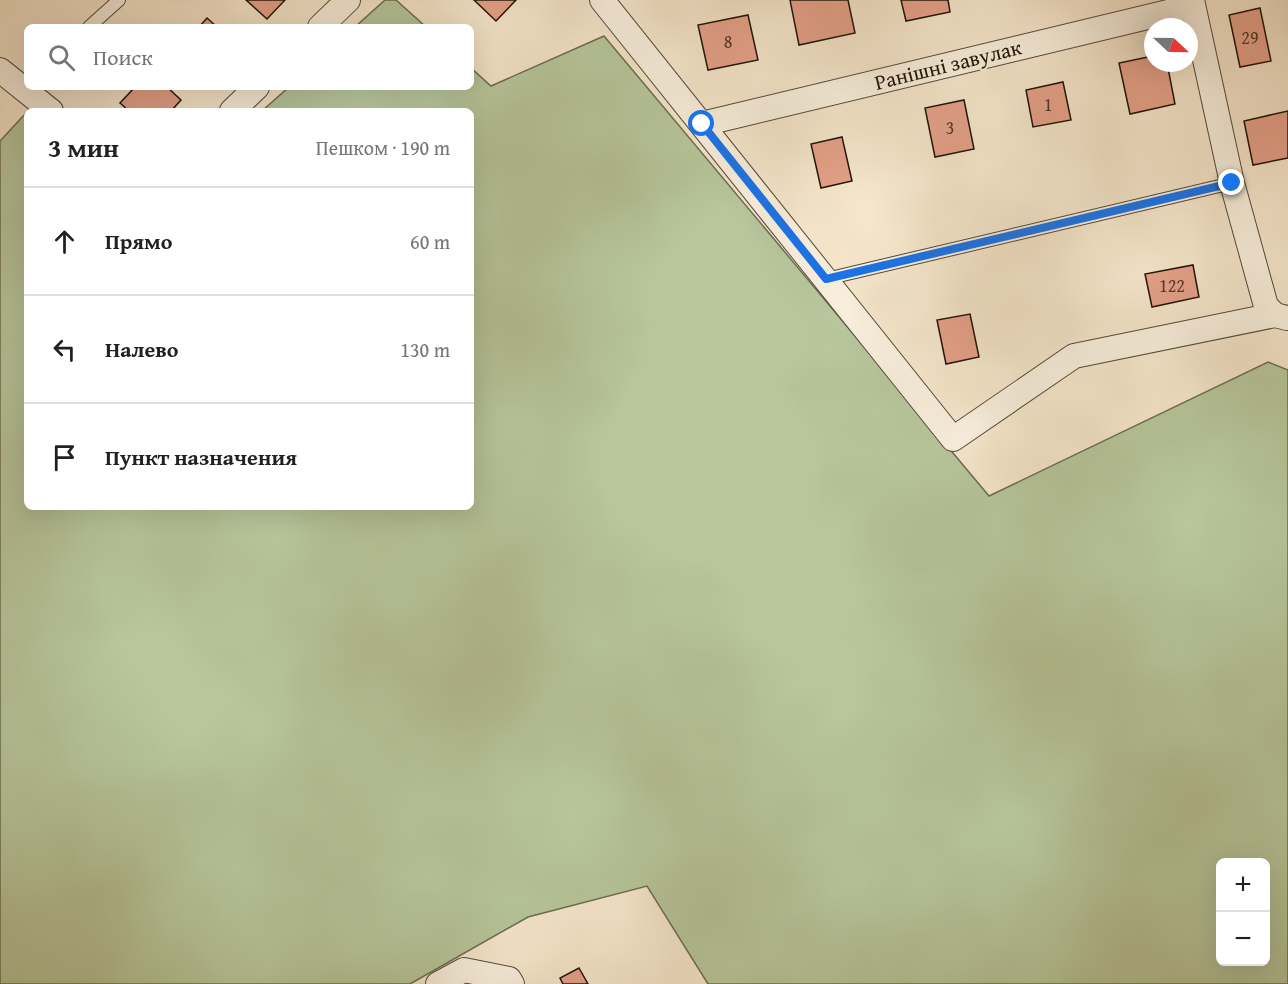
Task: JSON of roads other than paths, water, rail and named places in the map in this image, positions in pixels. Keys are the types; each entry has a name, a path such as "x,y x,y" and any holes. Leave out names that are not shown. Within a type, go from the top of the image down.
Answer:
{"street":[{"path":"323,24 348,0"},
{"path":"602,0 953,439 1074,356 1282,316"},
{"path":"1193,3 1232,183 1266,306 1282,316"},
{"name":"Ранішні завулак","path":"702,124 1193,3"},
{"path":"0,70 24,85"},
{"path":"29,90 48,108"},
{"path":"235,108 254,90"},
{"path":"438,984 464,970 509,979 512,984"}],"lane":[{"path":"92,24 119,0"},
{"path":"826,279 1232,183"}]}
